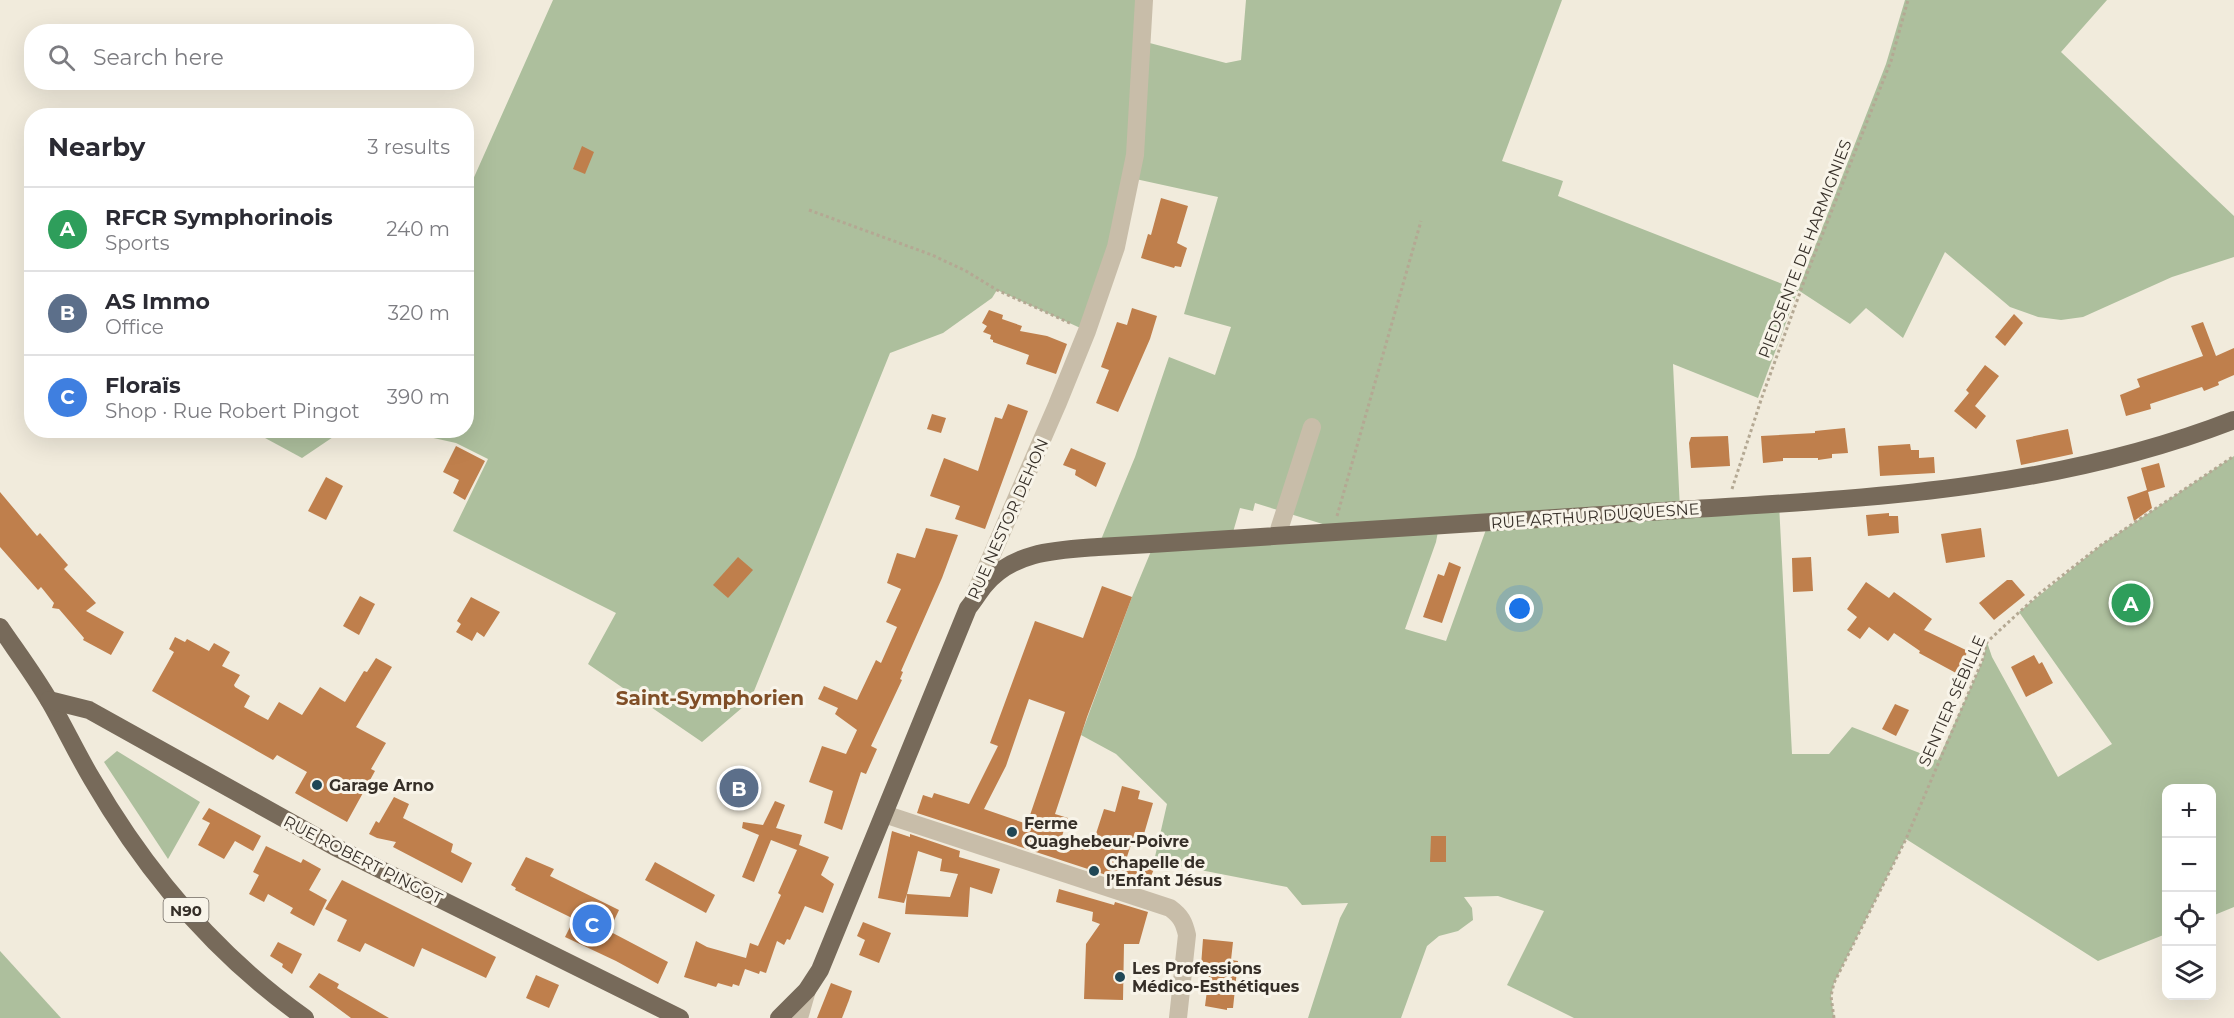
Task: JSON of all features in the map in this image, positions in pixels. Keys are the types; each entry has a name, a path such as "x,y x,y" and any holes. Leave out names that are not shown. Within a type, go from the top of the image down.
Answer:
{"main road":[{"name":"RUE ARTHUR DUQUESNE","path":"968,608 985,584 1013,563 1032,555 1069,549 1896,495 1993,483 2088,464 2166,443 2234,420"},
{"name":"RUE NESTOR DEHON","path":"807,990 820,970 968,608"},
{"name":"N90","path":"0,627 49,700 92,779 162,882 206,933 234,961 305,1018"},
{"name":"RUE ROBERT PINGOT","path":"49,700 89,710 335,847 680,1018"},
{"path":"779,1018 807,990"}],"street":[{"name":"RUE NESTOR DEHON","path":"968,608 1058,405 1116,247 1135,155 1144,0"},
{"path":"1277,536 1312,428"},
{"path":"884,814 1170,908 1179,914 1187,935 1178,1018"},
{"name":"RUE NESTOR DEHON","path":"799,1018 807,990"}],"path":[{"name":"PIEDSENTE DE HARMIGNIES","path":"1732,507 1732,485 1762,397 1806,276 1891,61 1908,0"},
{"path":"809,210 932,255 966,271 997,290 1087,331"},
{"path":"1333,532 1421,221"},
{"name":"SENTIER SÉBILLE","path":"1834,1018 1831,996 1834,982 1906,839 1983,659 1987,642 2032,600 2101,545 2234,456"}],"green space":[{"path":"553,0 1145,0 1142,41 1226,63 1241,60 1246,0 1562,0 1502,161 1563,181 1558,196 1798,290 1758,398 1673,364 1680,510 1779,504 1792,754 1829,754 1852,727 1938,760 1983,660 1987,642 1992,657 2058,777 2112,744 2019,612 2101,545 2234,456 2234,907 2216,914 2216,784 2162,784 2162,936 2098,961 1906,839 1834,983 1831,996 1834,1018 1574,1018 1507,985 1544,911 1498,896 1464,897 1472,908 1473,920 1458,931 1439,936 1427,946 1401,1018 1308,1018 1340,918 1348,903 1302,905 1287,887 1154,861 1167,804 1116,754 1081,735 1154,544 1098,547 1135,457 1169,357 1215,375 1231,327 1184,314 1218,197 1131,178 1087,331 997,290 992,298 943,333 890,353 750,701 702,742 588,664 616,613 453,531 488,459 456,443 434,438 474,438 474,177","holes":["1255,503 1329,526 1231,539 1240,508 1253,511","1488,524 1446,641 1405,629 1436,542 1439,526"]},
{"path":"1905,0 2107,0 2061,52 2234,216 2234,257 2172,277 2083,317 2061,320 2038,317 2010,307 1945,252 1903,338 1866,308 1850,324 1798,290 1886,64"},
{"path":"265,438 332,438 302,458"},
{"path":"117,751 200,802 168,859 104,762"},
{"path":"0,951 61,1018 0,1018"}],"building":[{"path":"582,146 594,152 585,174 573,169"},
{"path":"1161,198 1188,206 1177,243 1187,248 1181,267 1175,266 1174,268 1141,258 1148,234 1151,235"},
{"path":"1132,308 1157,316 1150,339 1118,412 1096,403 1109,370 1101,367 1117,322 1127,325"},
{"path":"989,310 1003,315 1002,319 1022,326 1020,331 1047,336 1067,344 1056,374 1026,364 1029,355 993,342 990,339 991,335 983,332 987,326 982,323"},
{"path":"2014,314 2023,323 2005,346 1995,337"},
{"path":"2203,322 2216,356 2234,348 2234,375 2204,391 2202,387 2150,404 2151,409 2126,416 2120,395 2140,387 2137,379 2203,356 2191,326"},
{"path":"1985,365 1999,376 1975,406 1986,416 1976,429 1954,411 1969,393 1966,390"},
{"path":"1008,404 1028,411 985,529 955,519 960,506 930,496 944,458 978,471 995,417 1002,419"},
{"path":"932,414 946,418 941,433 927,429"},
{"path":"1845,428 1848,453 1832,454 1832,458 1818,460 1818,458 1783,458 1783,461 1763,463 1761,436 1815,433 1815,431"},
{"path":"2068,429 2073,454 2021,465 2016,440"},
{"path":"1728,436 1730,466 1691,468 1689,443 1691,437"},
{"path":"1910,444 1911,450 1919,450 1919,458 1934,457 1935,473 1880,476 1878,446"},
{"path":"456,446 485,461 465,500 453,493 459,480 443,472"},
{"path":"1071,448 1106,463 1096,487 1075,475 1076,470 1063,465"},
{"path":"2159,463 2165,487 2148,492 2152,508 2134,521 2127,497 2147,490 2141,468"},
{"path":"326,477 343,486 326,520 308,511"},
{"path":"0,492 37,536 40,533 68,565 64,569 96,603 86,611 124,632 111,655 83,640 84,638 59,609 52,608 54,603 41,587 38,590 0,547"},
{"path":"1889,513 1889,516 1898,516 1899,533 1868,536 1866,515"},
{"path":"926,528 958,535 942,578 901,671 903,672 900,679 902,680 871,746 877,749 866,774 861,772 842,830 824,823 833,791 809,782 822,746 846,754 857,730 835,714 838,708 818,699 824,686 857,700 876,660 881,663 897,627 886,622 901,589 887,583 897,553 915,558"},
{"path":"1981,528 1985,557 1946,563 1941,534"},
{"path":"738,557 753,570 728,598 713,585"},
{"path":"1811,557 1813,591 1793,592 1792,558"},
{"path":"1449,562 1461,567 1442,623 1423,617 1438,574 1444,576"},
{"path":"2007,580 2012,580 2025,595 1994,620 1979,603"},
{"path":"1866,582 1889,598 1894,592 1932,619 1924,630 1968,651 1956,673 1919,653 1920,651 1894,633 1888,641 1869,627 1860,639 1847,630 1857,617 1847,609"},
{"path":"1102,586 1132,597 1087,717 1055,814 1068,818 1062,836 1092,846 1104,809 1115,812 1122,786 1140,791 1138,799 1153,803 1144,834 1135,832 1126,860 1154,869 1146,888 917,813 923,795 932,798 934,793 969,804 998,746 990,743 1035,621 1083,638","holes":["1029,699 1065,712 1027,824 984,809 1006,766"]},
{"path":"360,596 375,604 359,635 343,626"},
{"path":"471,597 500,612 484,637 477,632 472,641 456,632 461,624 457,621"},
{"path":"175,637 185,642 187,639 209,651 214,643 230,652 222,666 240,675 234,685 250,696 244,707 268,720 279,702 302,715 320,687 345,702 364,671 367,672 376,658 392,667 356,727 386,743 371,769 375,771 347,822 295,793 307,772 277,755 273,760 152,691 174,652 169,649"},
{"path":"2034,655 2039,664 2042,662 2053,683 2026,697 2011,667"},
{"path":"1895,704 1909,710 1896,736 1882,729"},
{"path":"734,769 755,780 749,791 754,794 747,807 721,794"},
{"path":"394,797 409,804 403,818 453,844 451,852 472,863 462,883 393,847 396,842 369,834 376,821 379,823"},
{"path":"775,801 785,805 776,828 802,835 799,845 829,857 821,875 834,884 823,913 805,906 790,940 787,939 784,945 777,941 766,973 760,971 759,974 745,969 739,986 733,984 732,987 718,983 716,987 684,977 696,941 707,947 746,958 750,943 758,946 781,895 778,893 797,850 771,840 754,882 742,877 759,835 742,828 743,822 763,825"},
{"path":"209,808 261,836 253,851 235,841 224,859 198,845 210,823 202,819"},
{"path":"892,831 910,837 910,834 960,851 959,857 1000,869 992,894 970,887 968,917 905,914 907,894 904,903 878,898","holes":["918,851 942,859 940,871 958,874 950,897 907,894"]},
{"path":"1431,836 1446,836 1446,862 1430,862"},
{"path":"266,846 301,863 303,859 321,869 309,890 327,900 314,926 290,913 293,908 268,894 264,902 249,894 259,875 253,872"},
{"path":"526,857 554,869 550,876 619,910 609,931 668,962 658,984 565,937 574,919 515,890 516,888 511,885"},
{"path":"655,862 715,895 706,913 645,880"},
{"path":"342,880 496,957 486,978 422,948 414,967 365,943 360,952 337,941 347,920 325,909"},
{"path":"1059,889 1148,912 1139,944 1124,944 1123,1000 1084,999 1086,944 1100,924 1092,921 1093,912 1056,902"},
{"path":"863,922 891,933 879,963 859,955 865,940 857,936"},
{"path":"1203,939 1233,942 1231,960 1238,961 1233,1008 1227,1008 1227,1010 1205,1006 1210,967 1201,966"},
{"path":"278,942 302,954 292,974 282,967 283,964 270,956"},
{"path":"319,973 339,984 337,988 389,1018 351,1018 309,987"},
{"path":"536,975 559,985 549,1008 526,998"},
{"path":"831,983 852,991 842,1018 817,1018"}],"place":[{"name":"RFCR Symphorinois","path":"2131,603"},
{"name":"Garage Arno","path":"317,785"},
{"name":"AS Immo","path":"739,788"},
{"name":"Ferme Quaghebeur-Poivre","path":"1012,832"},
{"name":"Chapelle de l’Enfant Jésus","path":"1094,871"},
{"name":"Floraïs","path":"592,924"},
{"name":"Les Professions Médico-Esthétiques","path":"1120,977"}],"district":[{"name":"Saint-Symphorien","path":"710,698"}]}
